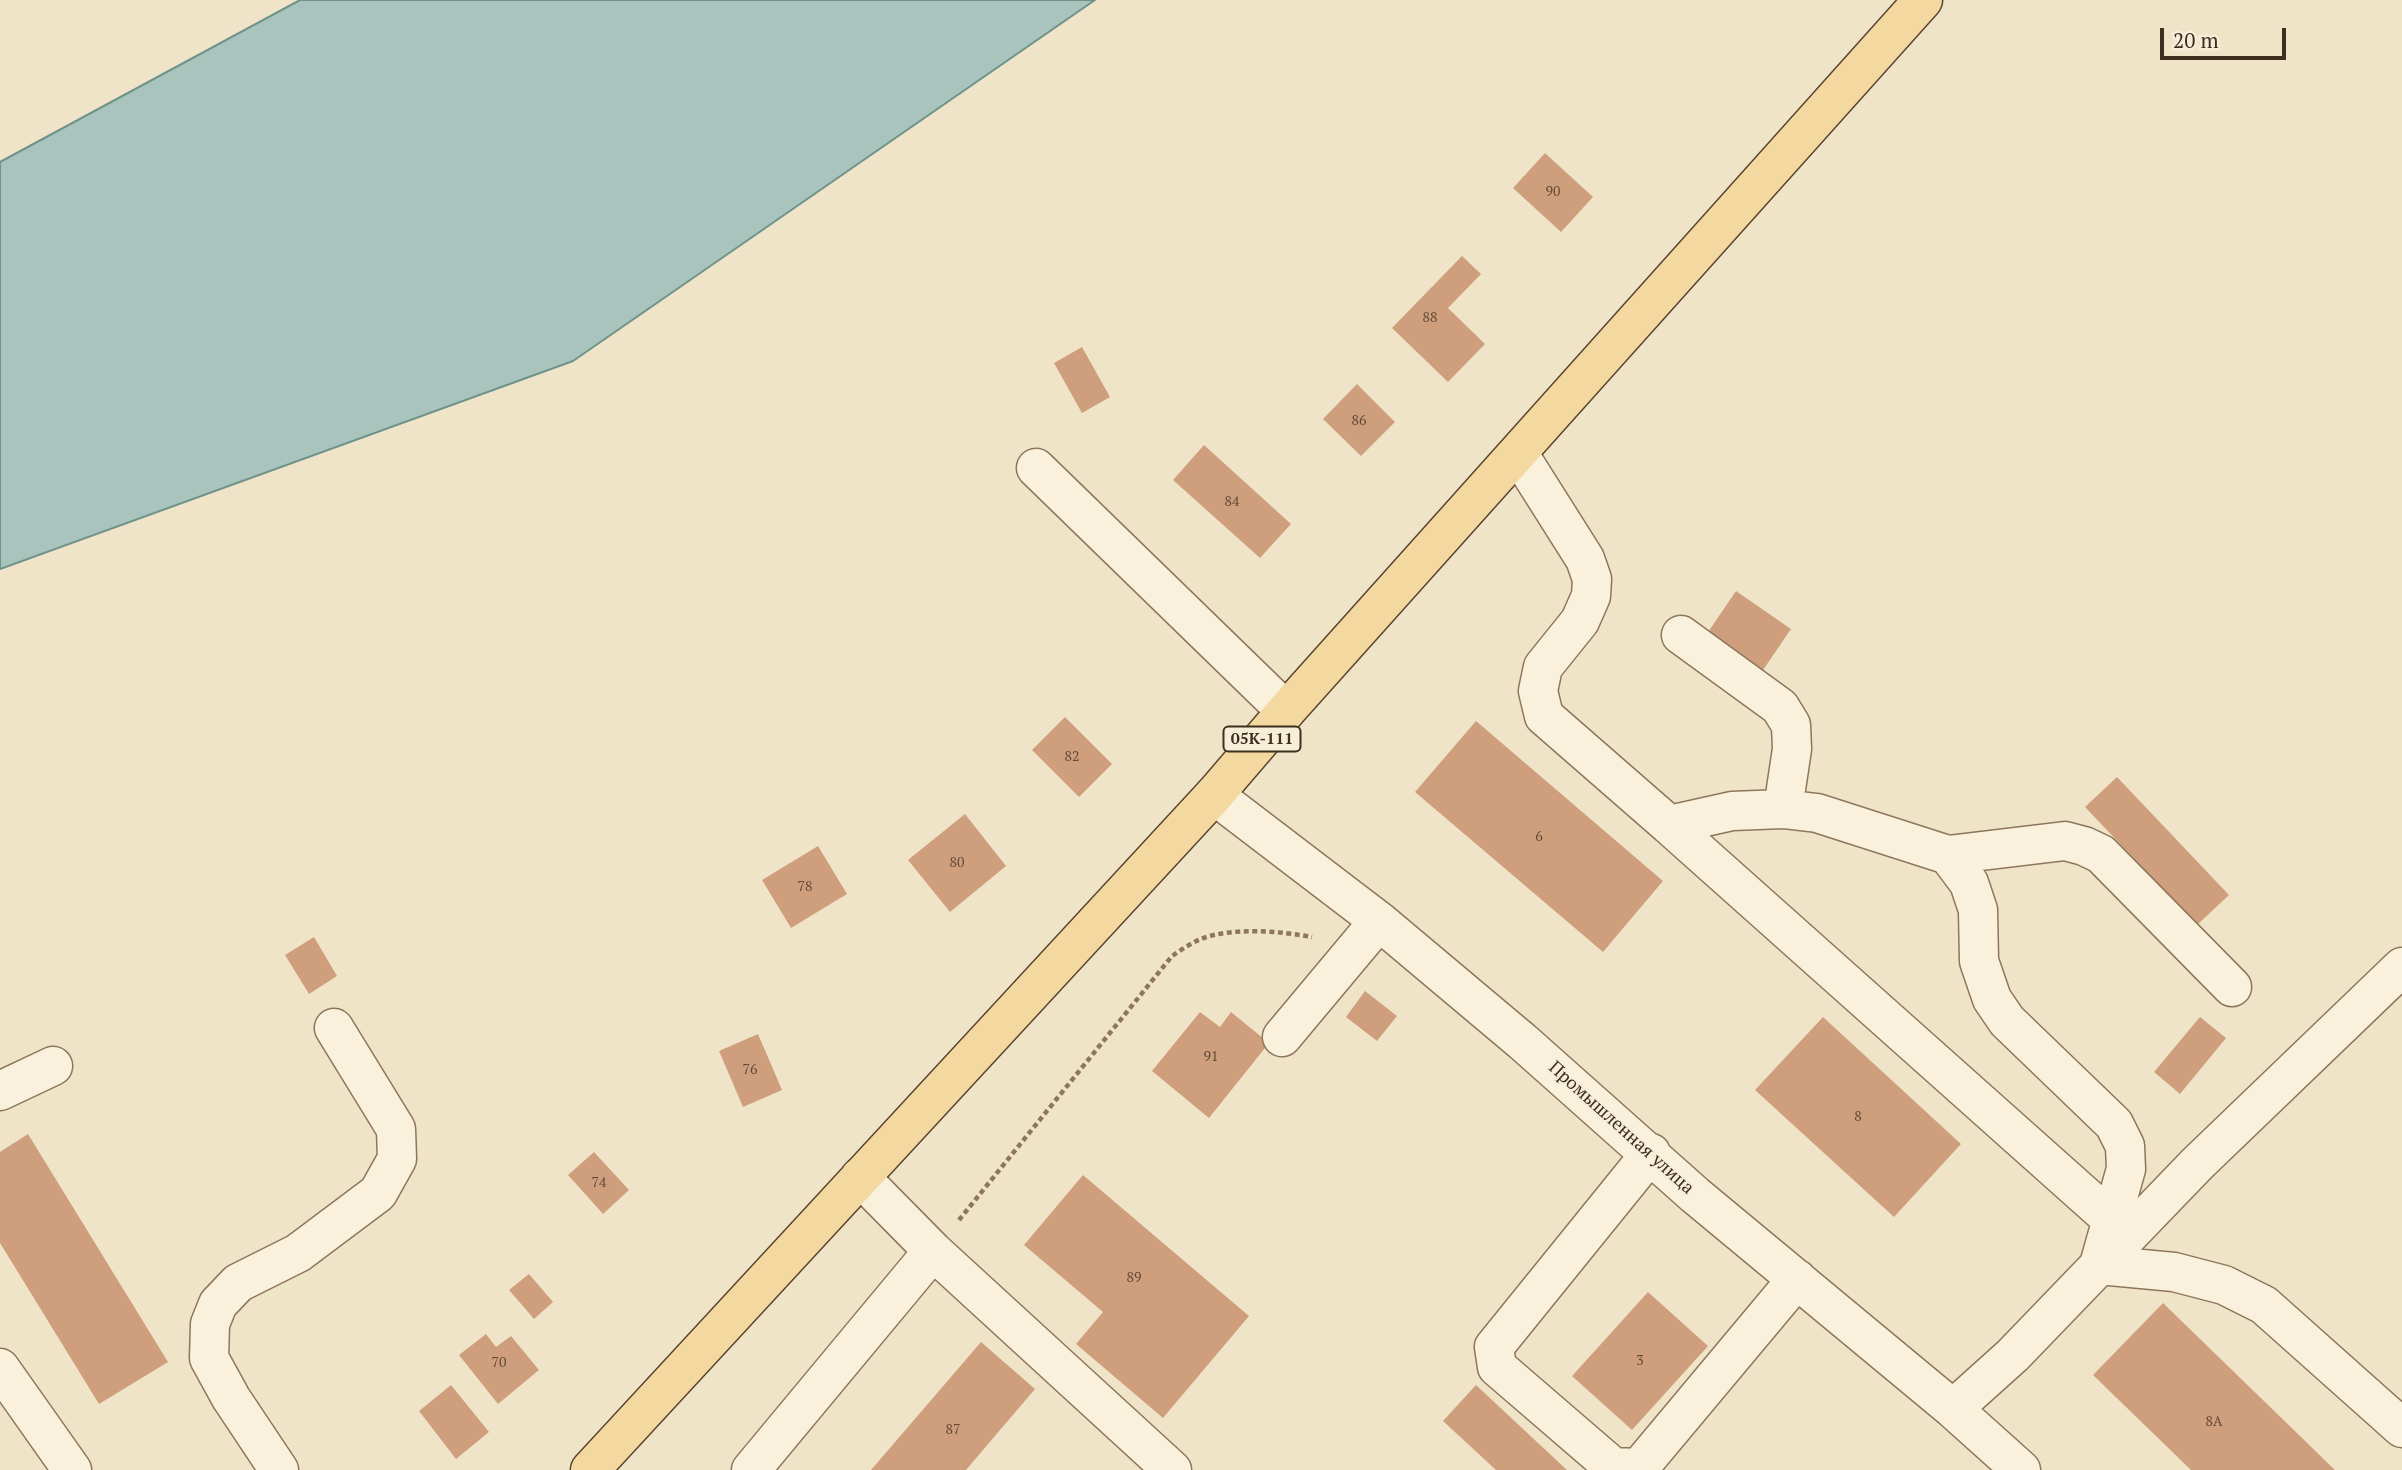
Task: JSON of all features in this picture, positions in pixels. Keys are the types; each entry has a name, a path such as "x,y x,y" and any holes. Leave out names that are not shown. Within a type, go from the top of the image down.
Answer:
{"main road":[{"name":"05К-111","path":"590,1470 1214,795 1286,711 1923,0"}],"lane":[{"path":"1518,453 1585,559 1592,579 1591,596 1580,621 1543,667 1538,691 1545,716 2111,1219"},
{"path":"1036,468 1286,711"},
{"path":"1681,635 1780,707 1791,725 1792,749 1783,808"},
{"name":"Промышленная улица","path":"1214,795 1378,921 1523,1042 1651,1153 1695,1195 1953,1409 2021,1470"},
{"path":"1668,825 1732,811 1783,808 1817,813 1948,855 2046,842 2065,841 2084,846 2101,854 2232,987"},
{"path":"1948,855 1969,883 1978,910 1979,961 1992,999 2007,1021 2114,1124 2122,1136 2126,1168 2099,1265"},
{"path":"1282,1037 1378,921"},
{"path":"1953,1409 2012,1355 2197,1164 2402,967"},
{"path":"2361,1006 2402,997"},
{"path":"279,1470 231,1398 209,1357 210,1324 218,1304 238,1283 298,1253 378,1193 397,1159 396,1129 334,1028"},
{"path":"0,1090 53,1066"},
{"path":"1651,1153 1494,1347 1497,1367 1571,1431 1614,1467 1639,1468 1797,1279"},
{"path":"860,1177 933,1251 1172,1470"},
{"path":"751,1470 933,1251"},
{"path":"2099,1265 2174,1272 2224,1285 2264,1305 2402,1428"},
{"path":"0,1368 72,1470"}],"path":[{"path":"933,1251 1172,956 1199,939 1228,932 1296,934 1323,940 1351,954"}],"water":[{"path":"300,0 1095,0 573,361 0,569 0,162"}],"building":[{"path":"1545,153 1593,197 1561,232 1513,188"},
{"path":"1462,256 1481,274 1448,308 1485,344 1448,382 1392,328"},
{"path":"1082,347 1110,397 1082,413 1054,363"},
{"path":"1357,384 1395,422 1361,456 1323,419"},
{"path":"1204,445 1291,524 1260,558 1173,480"},
{"path":"1736,591 1791,629 1761,673 1706,635"},
{"path":"1065,717 1112,764 1079,797 1032,750"},
{"path":"1476,721 1663,881 1603,952 1415,792"},
{"path":"2117,777 2229,895 2197,925 2085,807"},
{"path":"965,814 1006,866 950,912 908,860"},
{"path":"818,846 847,894 791,928 762,880"},
{"path":"314,937 337,976 309,994 285,955"},
{"path":"1365,991 1397,1016 1377,1041 1346,1017"},
{"path":"1200,1012 1220,1027 1231,1012 1269,1043 1209,1118 1152,1071"},
{"path":"1823,1017 1961,1144 1894,1217 1755,1090"},
{"path":"2200,1017 2226,1038 2180,1094 2154,1072"},
{"path":"758,1034 782,1090 743,1107 719,1051"},
{"path":"28,1134 168,1362 99,1404 0,1243 0,1152"},
{"path":"594,1152 629,1190 603,1214 568,1175"},
{"path":"1083,1175 1249,1316 1163,1418 1076,1344 1103,1312 1024,1245"},
{"path":"529,1274 553,1302 534,1319 509,1290"},
{"path":"1648,1292 1708,1346 1632,1430 1572,1376"},
{"path":"2163,1303 2335,1470 2191,1470 2093,1375"},
{"path":"486,1334 496,1347 511,1336 539,1370 498,1404 459,1355"},
{"path":"981,1342 1035,1389 966,1470 871,1470"},
{"path":"451,1385 489,1432 456,1459 419,1411"},
{"path":"1476,1385 1567,1470 1496,1470 1443,1421"}]}
